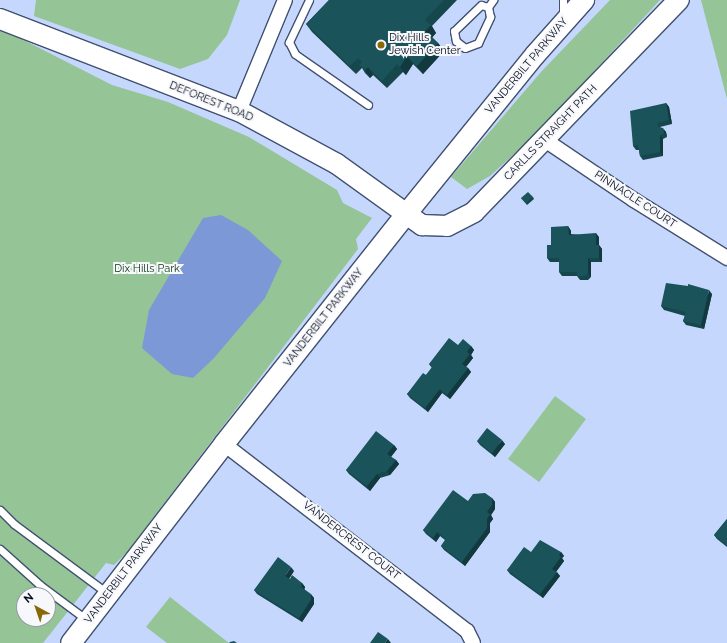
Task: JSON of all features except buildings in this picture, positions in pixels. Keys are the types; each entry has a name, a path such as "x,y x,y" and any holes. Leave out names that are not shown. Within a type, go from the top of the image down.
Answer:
{"main road":[{"name":"VANDERBILT PARKWAY","path":"71,643 107,593 407,214 563,23 584,0"},
{"name":"CARLLS STRAIGHT PATH","path":"407,214 422,225 446,226 474,212 679,0"},
{"name":"DEFOREST ROAD","path":"0,19 239,111 336,164 407,214"}],"street":[{"path":"239,111 285,0"},
{"name":"PINNACLE COURT","path":"545,140 634,200 727,258"},
{"name":"VANDERCREST COURT","path":"224,444 467,631 473,643"}],"lane":[{"path":"309,0 289,42 295,54 368,105"},
{"path":"488,7 481,5 454,31 456,41 465,48 478,43 490,17 488,7 493,0"},
{"path":"563,0 563,23"},
{"path":"0,510 14,524 107,593"},
{"path":"0,549 40,584 88,621"}],"green space":[{"path":"36,0 240,0 227,35 208,59 180,69 34,16"},
{"path":"610,0 660,0 538,132 490,176 467,189 451,177 541,72"},
{"path":"701,0 727,0 727,99"},
{"name":"Dix Hills Park","path":"0,28 112,85 168,102 249,137 337,190 343,203 372,218 356,239 358,249 127,552 114,565 106,563 56,626 56,587 16,587 16,627 56,627 43,643 0,643"},
{"path":"555,396 586,419 539,482 508,459"},
{"path":"170,597 229,643 167,643 146,627"}],"water":[{"path":"221,215 248,230 282,261 265,298 214,358 193,378 172,374 142,348 149,310 203,218"}],"place":[{"name":"Dix Hills Jewish Center","path":"381,45"}]}
